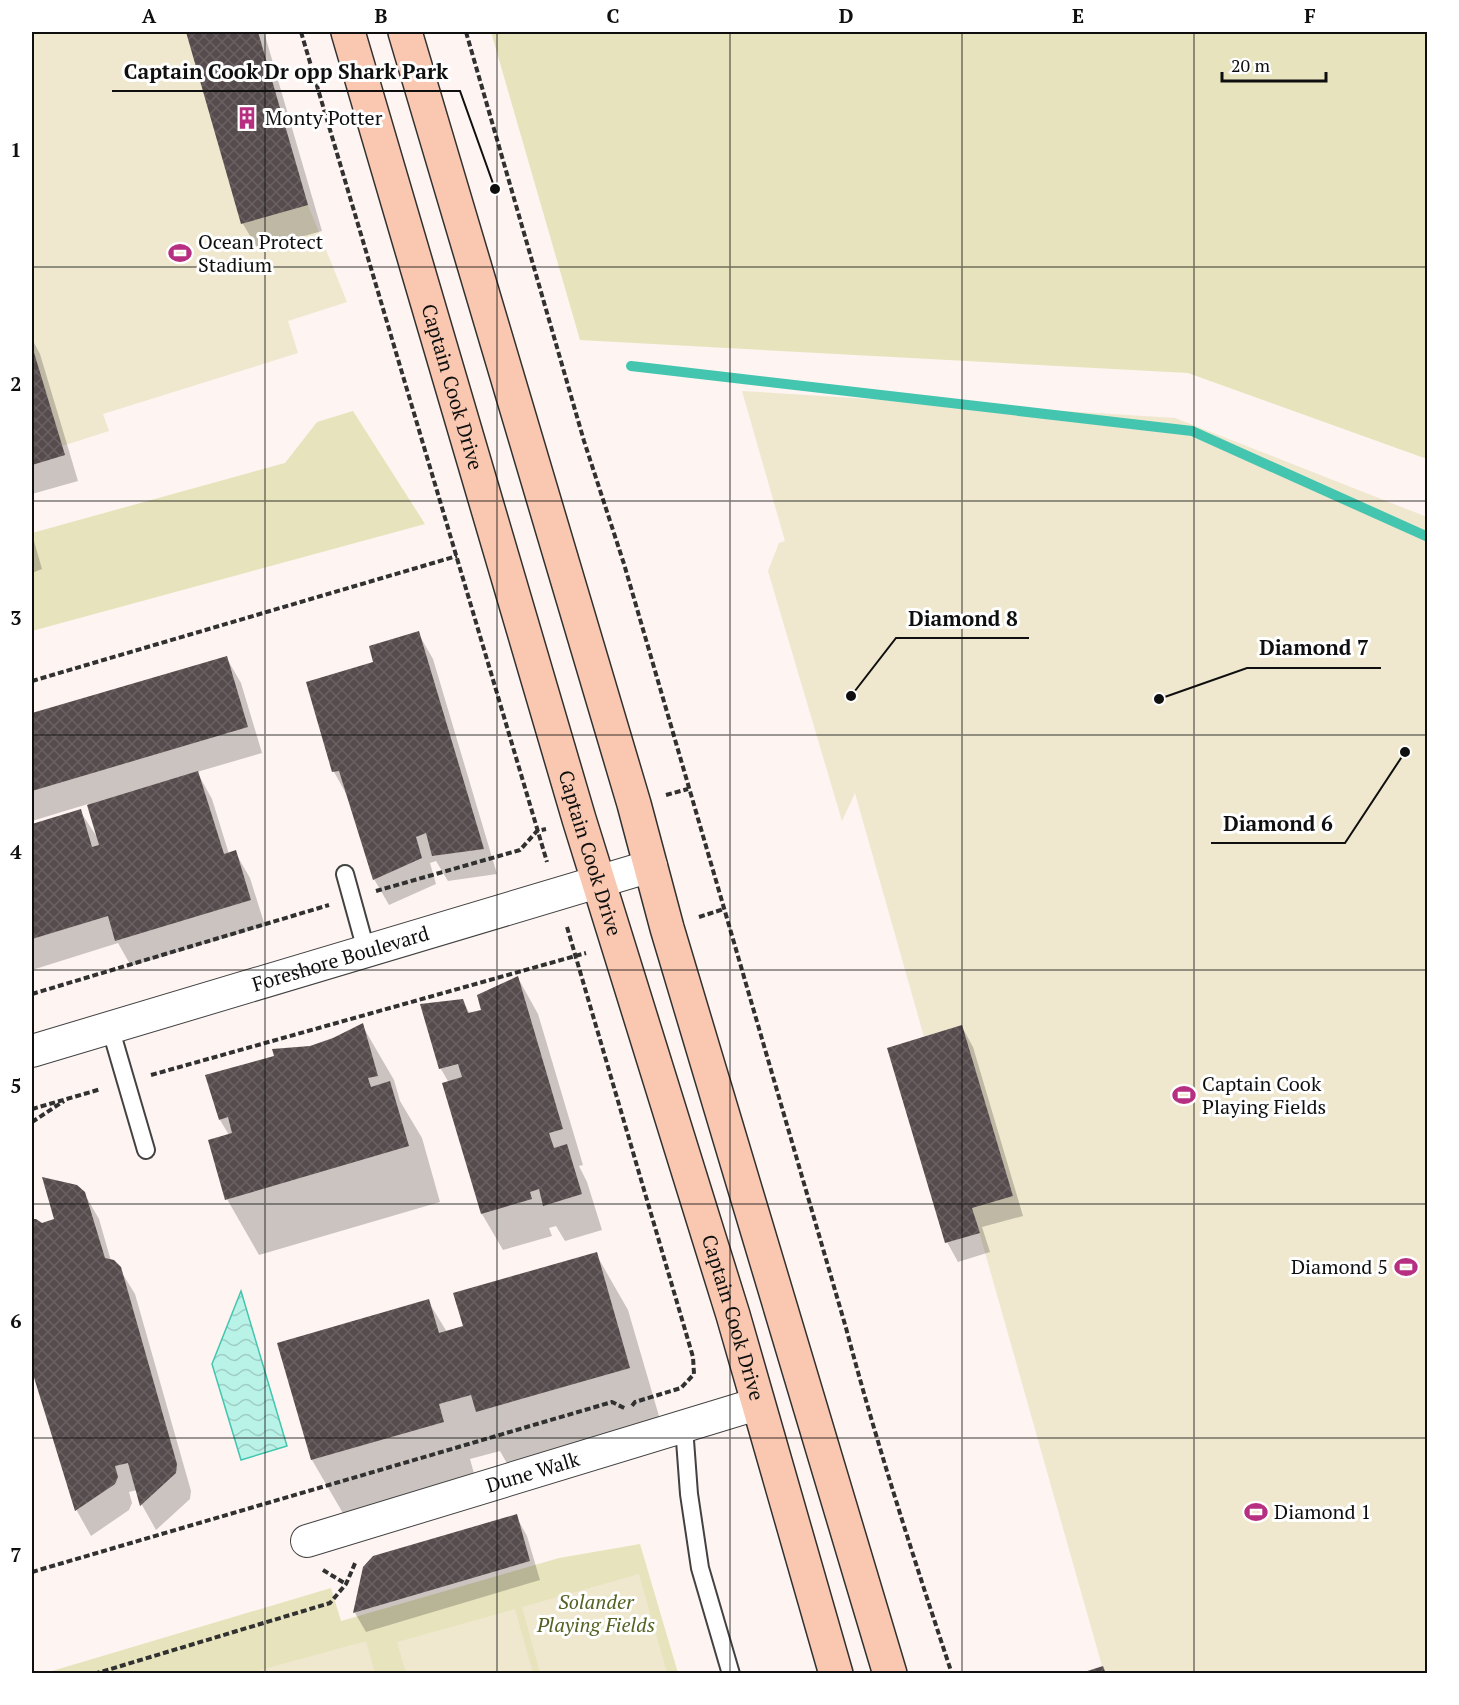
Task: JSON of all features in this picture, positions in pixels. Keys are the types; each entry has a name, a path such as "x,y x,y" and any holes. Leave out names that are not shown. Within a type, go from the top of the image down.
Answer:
{"main road":[{"name":"Captain Cook Drive","path":"348,32 598,882 729,1304 836,1674"},
{"path":"405,32 671,939 890,1674"}],"street":[{"name":"Foreshore Boulevard","path":"32,1051 651,866"},
{"name":"Dune Walk","path":"307,1541 757,1404"}],"lane":[{"path":"345,874 366,950"},
{"path":"110,1027 146,1150"},
{"path":"684,1427 688,1494 700,1568 731,1674"}],"path":[{"path":"32,1572 612,1402 629,1410 635,1402 681,1388 694,1374 693,1357 301,32"},
{"path":"466,32 584,441 624,564 843,1317 863,1394 916,1567 952,1674"},
{"path":"32,681 457,556"},
{"path":"32,994 520,850 537,831"},
{"path":"32,1109 575,956"},
{"path":"32,1122 67,1099"},
{"path":"94,1674 330,1604 346,1584 357,1558"}],"green space":[{"name":"Ocean Protect Stadium","path":"32,32 258,32 308,205 347,302 288,321 298,353 103,414 109,431 62,446 65,455 32,465"},
{"path":"491,32 1427,32 1427,459 1188,373 580,340"},
{"name":"Captain Cook Playing Fields","path":"742,391 1175,418 1427,517 1427,1673 1104,1673 855,793 842,821 768,571 779,543 785,541"},
{"path":"353,411 425,524 32,631 32,533 285,463 317,422"},
{"name":"Solander Playing Fields","path":"640,1544 678,1673 42,1674 331,1588 341,1621 559,1558"},
{"path":"639,1574 667,1673 540,1673 522,1607"},
{"path":"515,1609 533,1673 406,1673 397,1642"},
{"path":"366,1641 375,1673 249,1673"}],"water":[{"path":"241,1291 287,1446 241,1460 212,1364"}],"building":[{"name":"Monty Potter","path":"186,32 258,32 308,205 241,224"},
{"path":"32,346 65,455 32,465"},
{"path":"419,631 484,849 432,856 426,833 416,837 422,858 373,880 339,771 332,772 306,682 373,662 369,646"},
{"path":"227,656 248,727 32,791 32,713"},
{"path":"198,771 224,854 236,850 251,900 115,941 108,916 32,939 32,824 81,809 92,847 99,845 87,805"},
{"path":"518,976 563,1129 549,1133 554,1148 567,1144 582,1194 543,1206 539,1189 530,1192 532,1199 481,1214 442,1083 462,1077 458,1064 439,1069 420,1004 463,999 468,1013 481,1010 477,995"},
{"path":"363,1023 378,1076 368,1078 371,1087 390,1081 409,1146 225,1200 208,1140 232,1133 228,1117 219,1120 205,1075 274,1056 272,1049 310,1046 333,1038"},
{"path":"962,1025 1013,1196 972,1208 980,1233 945,1243 887,1048"},
{"path":"42,1177 77,1185 85,1192 105,1258 114,1260 121,1267 177,1464 176,1473 140,1506 128,1463 115,1466 118,1477 115,1484 75,1511 32,1371 32,1219 42,1223 54,1219"},
{"path":"597,1252 630,1368 476,1412 471,1395 439,1404 444,1422 311,1460 277,1343 429,1299 439,1333 463,1326 453,1293"},
{"path":"517,1514 530,1561 353,1613 363,1567 373,1556"},
{"path":"1103,1666 1106,1674 1081,1674 1081,1673"}],"waterway":[{"path":"631,366 1192,431 1428,537"}],"place":[{"name":"Monty Potter","path":"247,118"},
{"name":"Captain Cook Dr opp Shark Park","path":"495,189"},
{"name":"Ocean Protect Stadium","path":"180,253"},
{"name":"Diamond 8","path":"851,696"},
{"name":"Diamond 7","path":"1159,699"},
{"name":"Diamond 6","path":"1405,752"},
{"name":"Captain Cook Playing Fields","path":"1184,1095"},
{"name":"Diamond 5","path":"1406,1267"},
{"name":"Diamond 1","path":"1256,1512"}]}
